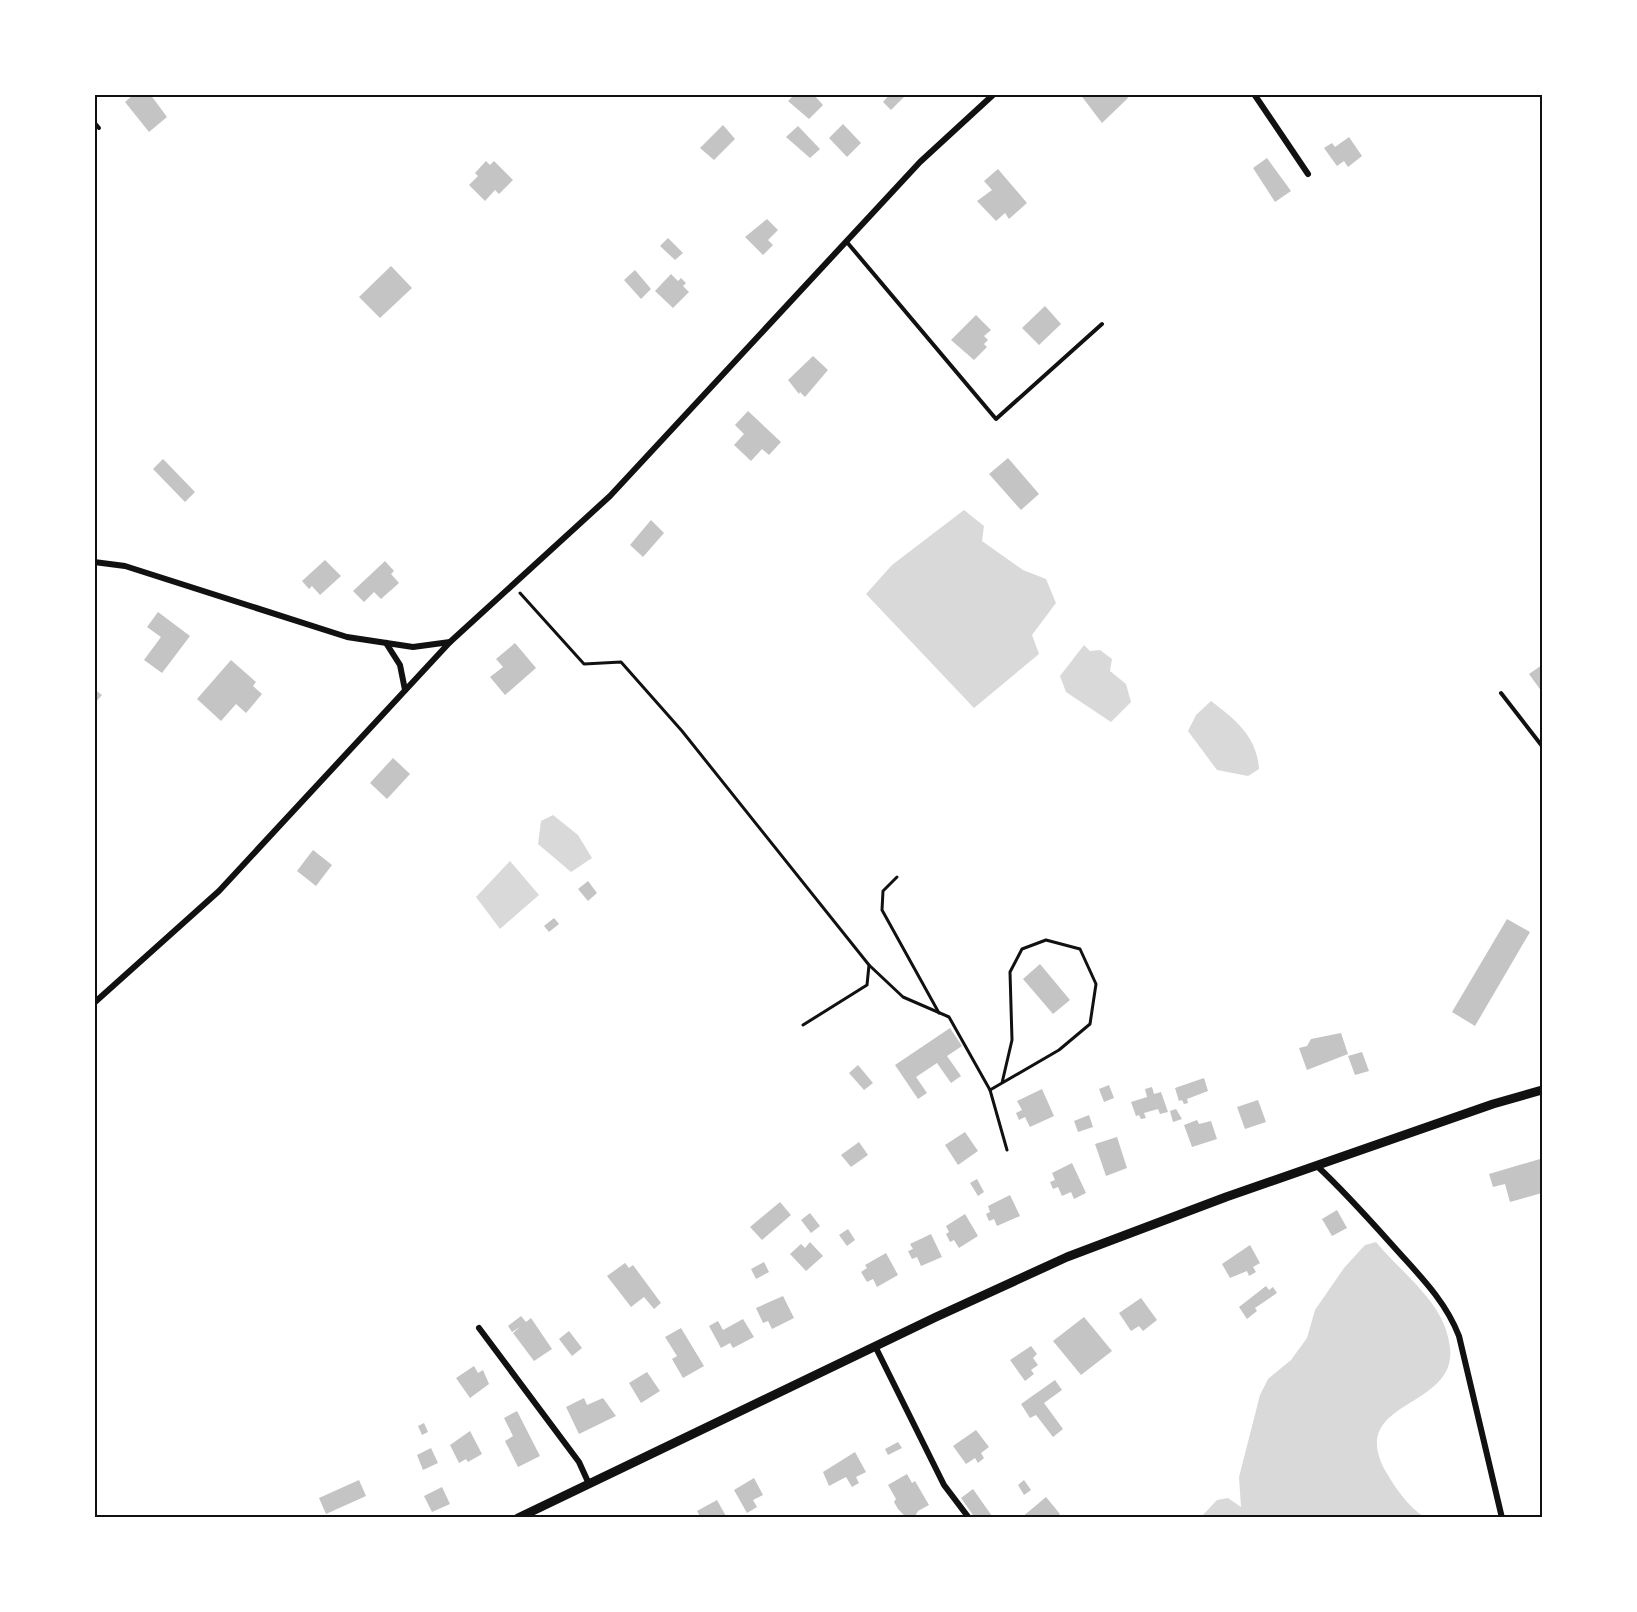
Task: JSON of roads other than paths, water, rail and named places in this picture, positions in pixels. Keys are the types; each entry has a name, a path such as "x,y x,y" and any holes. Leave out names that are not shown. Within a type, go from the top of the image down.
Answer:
{"street":[{"path":"94,1003 219,891 450,642 610,496 920,162 994,94"},
{"path":"1254,94 1308,174"},
{"path":"94,562 125,566 347,637 413,647 450,642"},
{"path":"386,643 400,665 405,690"},
{"path":"518,1518 875,1346 1067,1257 1493,1104 1542,1090"},
{"path":"1317,1166 1344,1191 1415,1270 1450,1314 1459,1336 1502,1518"},
{"path":"480,1328 579,1462 589,1484"},
{"path":"875,1346 944,1485 969,1518"}],"lane":[{"path":"94,122 99,128"},
{"path":"845,241 996,419 1102,324"},
{"path":"1501,693 1542,746"}]}
